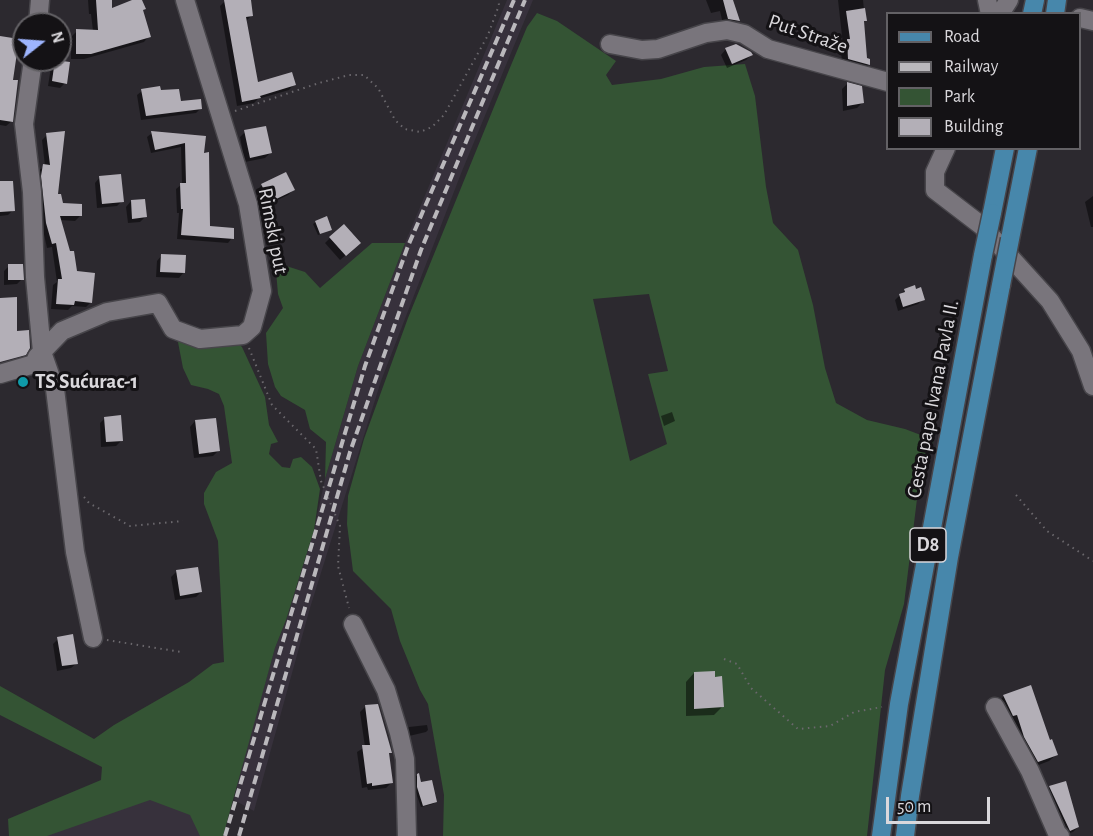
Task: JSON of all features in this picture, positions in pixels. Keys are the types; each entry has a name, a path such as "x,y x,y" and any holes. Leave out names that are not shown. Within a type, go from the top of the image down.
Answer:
{"main road":[{"name":"Cesta pape Ivana Pavla II.","path":"881,836 899,704 1005,150"},
{"name":"D8","path":"905,836 949,557 1028,150"}],"street":[{"name":"Rimski put","path":"185,0 248,204 262,291 252,327 243,334"},
{"name":"Put Straže","path":"610,44 642,50 658,49 706,33 727,30 744,34 768,49 886,81"},
{"path":"31,72 24,124 32,192 35,277 42,352 54,389 75,552 93,638"},
{"path":"945,150 935,172 935,190 982,226 1050,301 1087,347 1093,386"},
{"path":"0,374 34,364 62,331 107,312 158,303 173,329 200,339 243,334"},
{"path":"353,624 386,690 399,733 405,759 407,836"},
{"path":"995,707 1030,771 1060,836"}],"path":[{"path":"221,116 319,83 349,75 364,75 378,88 395,120 405,129 420,132 426,130 444,115 488,35 499,5 498,0"},
{"path":"243,334 272,405 316,449 321,481 340,526 338,566 353,624"},
{"path":"1016,495 1047,531 1093,561"},
{"path":"90,503 130,526 183,521"},
{"path":"93,638 182,652"},
{"path":"724,659 737,664 751,688 798,729 830,726 854,712 899,704"}],"shaded area":[{"path":"507,0 533,0 462,171 381,381 310,608 254,811 234,800 241,767 275,648 314,530 325,479 358,366 405,243"},
{"path":"121,783 218,826 215,836 17,836"}],"green space":[{"path":"537,13 557,21 616,61 606,75 612,85 661,79 704,67 745,64 755,96 766,187 773,223 798,250 813,305 825,368 836,403 867,420 905,429 934,440 926,459 917,499 904,604 885,670 867,836 443,836 444,795 428,704 400,641 391,609 353,571 347,524 348,496 364,439 408,318 527,27","holes":["649,294 668,371 648,374 667,444 630,461 593,299"]},
{"path":"372,243 405,243 358,366 325,479 326,442 310,429 305,410 281,396 275,387 268,364 266,333 283,308 278,294 276,271 280,264 305,272 320,288"},
{"path":"177,337 236,341 242,347 265,397 269,425 278,442 271,444 269,454 282,467 290,468 293,459 301,457 312,467 320,489 314,530 275,648 223,836 200,836 190,815 150,800 47,836 9,836 8,819 101,780 102,767 0,715 0,686 94,739 189,682 213,664 224,662 218,541 204,504 204,493 216,472 232,463 224,406 219,394 191,385 183,368"}],"building":[{"path":"96,0 112,0 112,8 132,0 142,0 151,37 91,54 76,54 76,29 98,30"},
{"path":"224,0 251,0 253,16 246,17 258,82 292,72 296,85 260,96 261,98 242,102"},
{"path":"723,0 733,0 740,21 728,19"},
{"path":"865,8 867,58 870,59 870,65 848,59 847,39 850,39 846,11"},
{"path":"0,36 12,38 13,80 18,80 13,122 0,120"},
{"path":"736,44 753,55 732,64 725,48"},
{"path":"53,72 69,72 67,84 52,81"},
{"path":"847,82 862,86 864,103 847,106"},
{"path":"160,86 161,90 179,89 181,101 201,99 202,109 146,116 141,89"},
{"path":"266,126 272,153 250,158 244,130"},
{"path":"65,131 58,194 61,194 63,203 82,204 82,216 60,216 70,251 74,251 77,271 95,273 92,303 75,301 74,305 56,304 58,279 62,279 56,243 52,244 46,223 41,176 43,164 50,165 46,133"},
{"path":"151,131 206,136 204,153 209,152 210,226 234,228 234,239 181,235 183,209 181,209 180,183 186,183 185,143 155,150"},
{"path":"286,172 295,190 270,202 261,184"},
{"path":"121,174 124,202 102,204 99,176"},
{"path":"0,181 13,181 15,211 0,212"},
{"path":"145,199 147,217 132,219 131,200"},
{"path":"327,216 332,230 320,234 315,221"},
{"path":"344,224 361,243 346,256 329,237"},
{"path":"161,254 186,255 185,273 160,272"},
{"path":"8,264 23,264 24,280 8,280"},
{"path":"915,285 916,289 921,287 925,300 903,307 899,294 905,292 904,289"},
{"path":"17,297 17,331 29,330 30,348 26,355 0,362 0,298"},
{"path":"121,415 123,441 106,442 104,417"},
{"path":"216,418 220,451 199,454 195,420"},
{"path":"198,567 202,592 180,596 176,570"},
{"path":"73,634 78,664 62,666 57,637"},
{"path":"715,671 715,677 722,676 724,707 694,709 694,672"},
{"path":"1031,685 1050,740 1052,739 1058,755 1038,762 1024,737 1017,715 1013,716 1003,695"},
{"path":"378,704 392,753 389,753 393,783 372,786 372,783 367,784 362,745 370,745 365,705"},
{"path":"419,773 421,782 432,780 437,802 423,806 417,787 417,774"},
{"path":"1066,781 1079,827 1070,831 1049,786"}],"railway":[{"path":"225,836 365,366 408,246 514,0"},
{"path":"239,836 350,452 421,250 525,0"}],"place":[{"name":"TS Sućurac-1","path":"23,382"}]}
